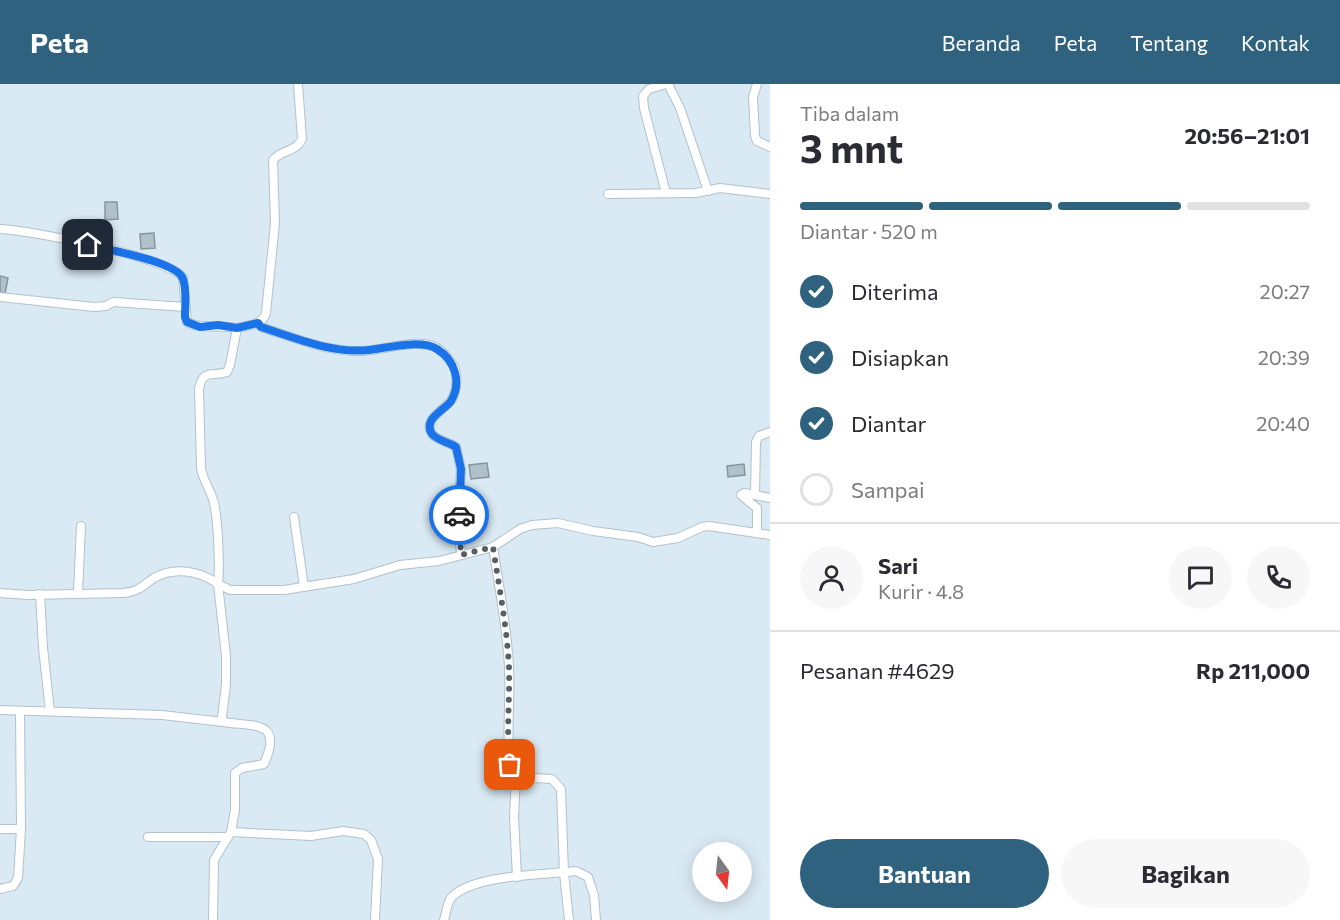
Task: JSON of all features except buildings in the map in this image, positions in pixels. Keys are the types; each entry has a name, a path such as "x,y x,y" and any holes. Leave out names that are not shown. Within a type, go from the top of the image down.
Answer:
{"street":[{"path":"0,229 21,230 133,256 166,266 180,273 183,278 187,322 194,326 218,325 237,328 258,323 265,318 274,234 273,160 276,156 294,149 302,139 298,84"},
{"path":"666,193 643,96 649,89 667,84 680,108 708,190"},
{"path":"757,84 753,97 755,136 757,141 770,147"},
{"path":"608,194 696,193 720,188 770,194"},
{"path":"0,297 94,307 106,306 113,302 185,307"},
{"path":"258,323 261,327 307,342 342,350 358,351 387,346 426,345 434,347 447,356 455,368 454,392 449,404 432,419 430,429 433,435 456,447 460,459 458,518 461,555"},
{"path":"223,722 226,656 218,584 215,507 203,479 201,468 199,389 201,379 205,376 227,372 231,365 237,328"},
{"path":"755,495 756,442 759,436 770,432"},
{"path":"757,532 757,508 741,495 744,493 770,498"},
{"path":"294,516 304,587"},
{"path":"0,592 40,594 133,592 162,574 171,572 198,573 230,590 284,590 354,579 400,565 439,561 493,547 520,529 532,525 558,523 593,531 638,537 653,542 678,538 709,526 770,535"},
{"path":"78,593 81,526"},
{"path":"493,547 507,638 508,748 512,773 516,777 552,779 561,789 564,873 569,920"},
{"path":"40,594 50,711"},
{"path":"0,710 162,715 260,726 266,730 270,736 264,764 242,768 235,773 235,810 229,834 214,860 213,920"},
{"path":"0,889 13,886 18,878 21,829 20,711"},
{"path":"516,777 514,817 517,877"},
{"path":"0,829 21,829"},
{"path":"148,837 229,834 311,836 343,831 364,834 371,840 378,859 375,920"},
{"path":"444,920 450,899 465,888 484,881 576,871 588,877 594,895 596,920"}],"way so far":[{"path":"459,515 461,555 493,547 507,638 509,706 507,725 510,765"}],"route":[{"path":"88,245 166,266 180,273 185,289 185,317 187,322 194,326 218,325 237,328 258,323 261,327 307,342 342,350 358,351 387,346 426,345 440,350 455,368 454,392 449,404 432,419 430,429 433,435 456,447 461,469 459,515"}]}
